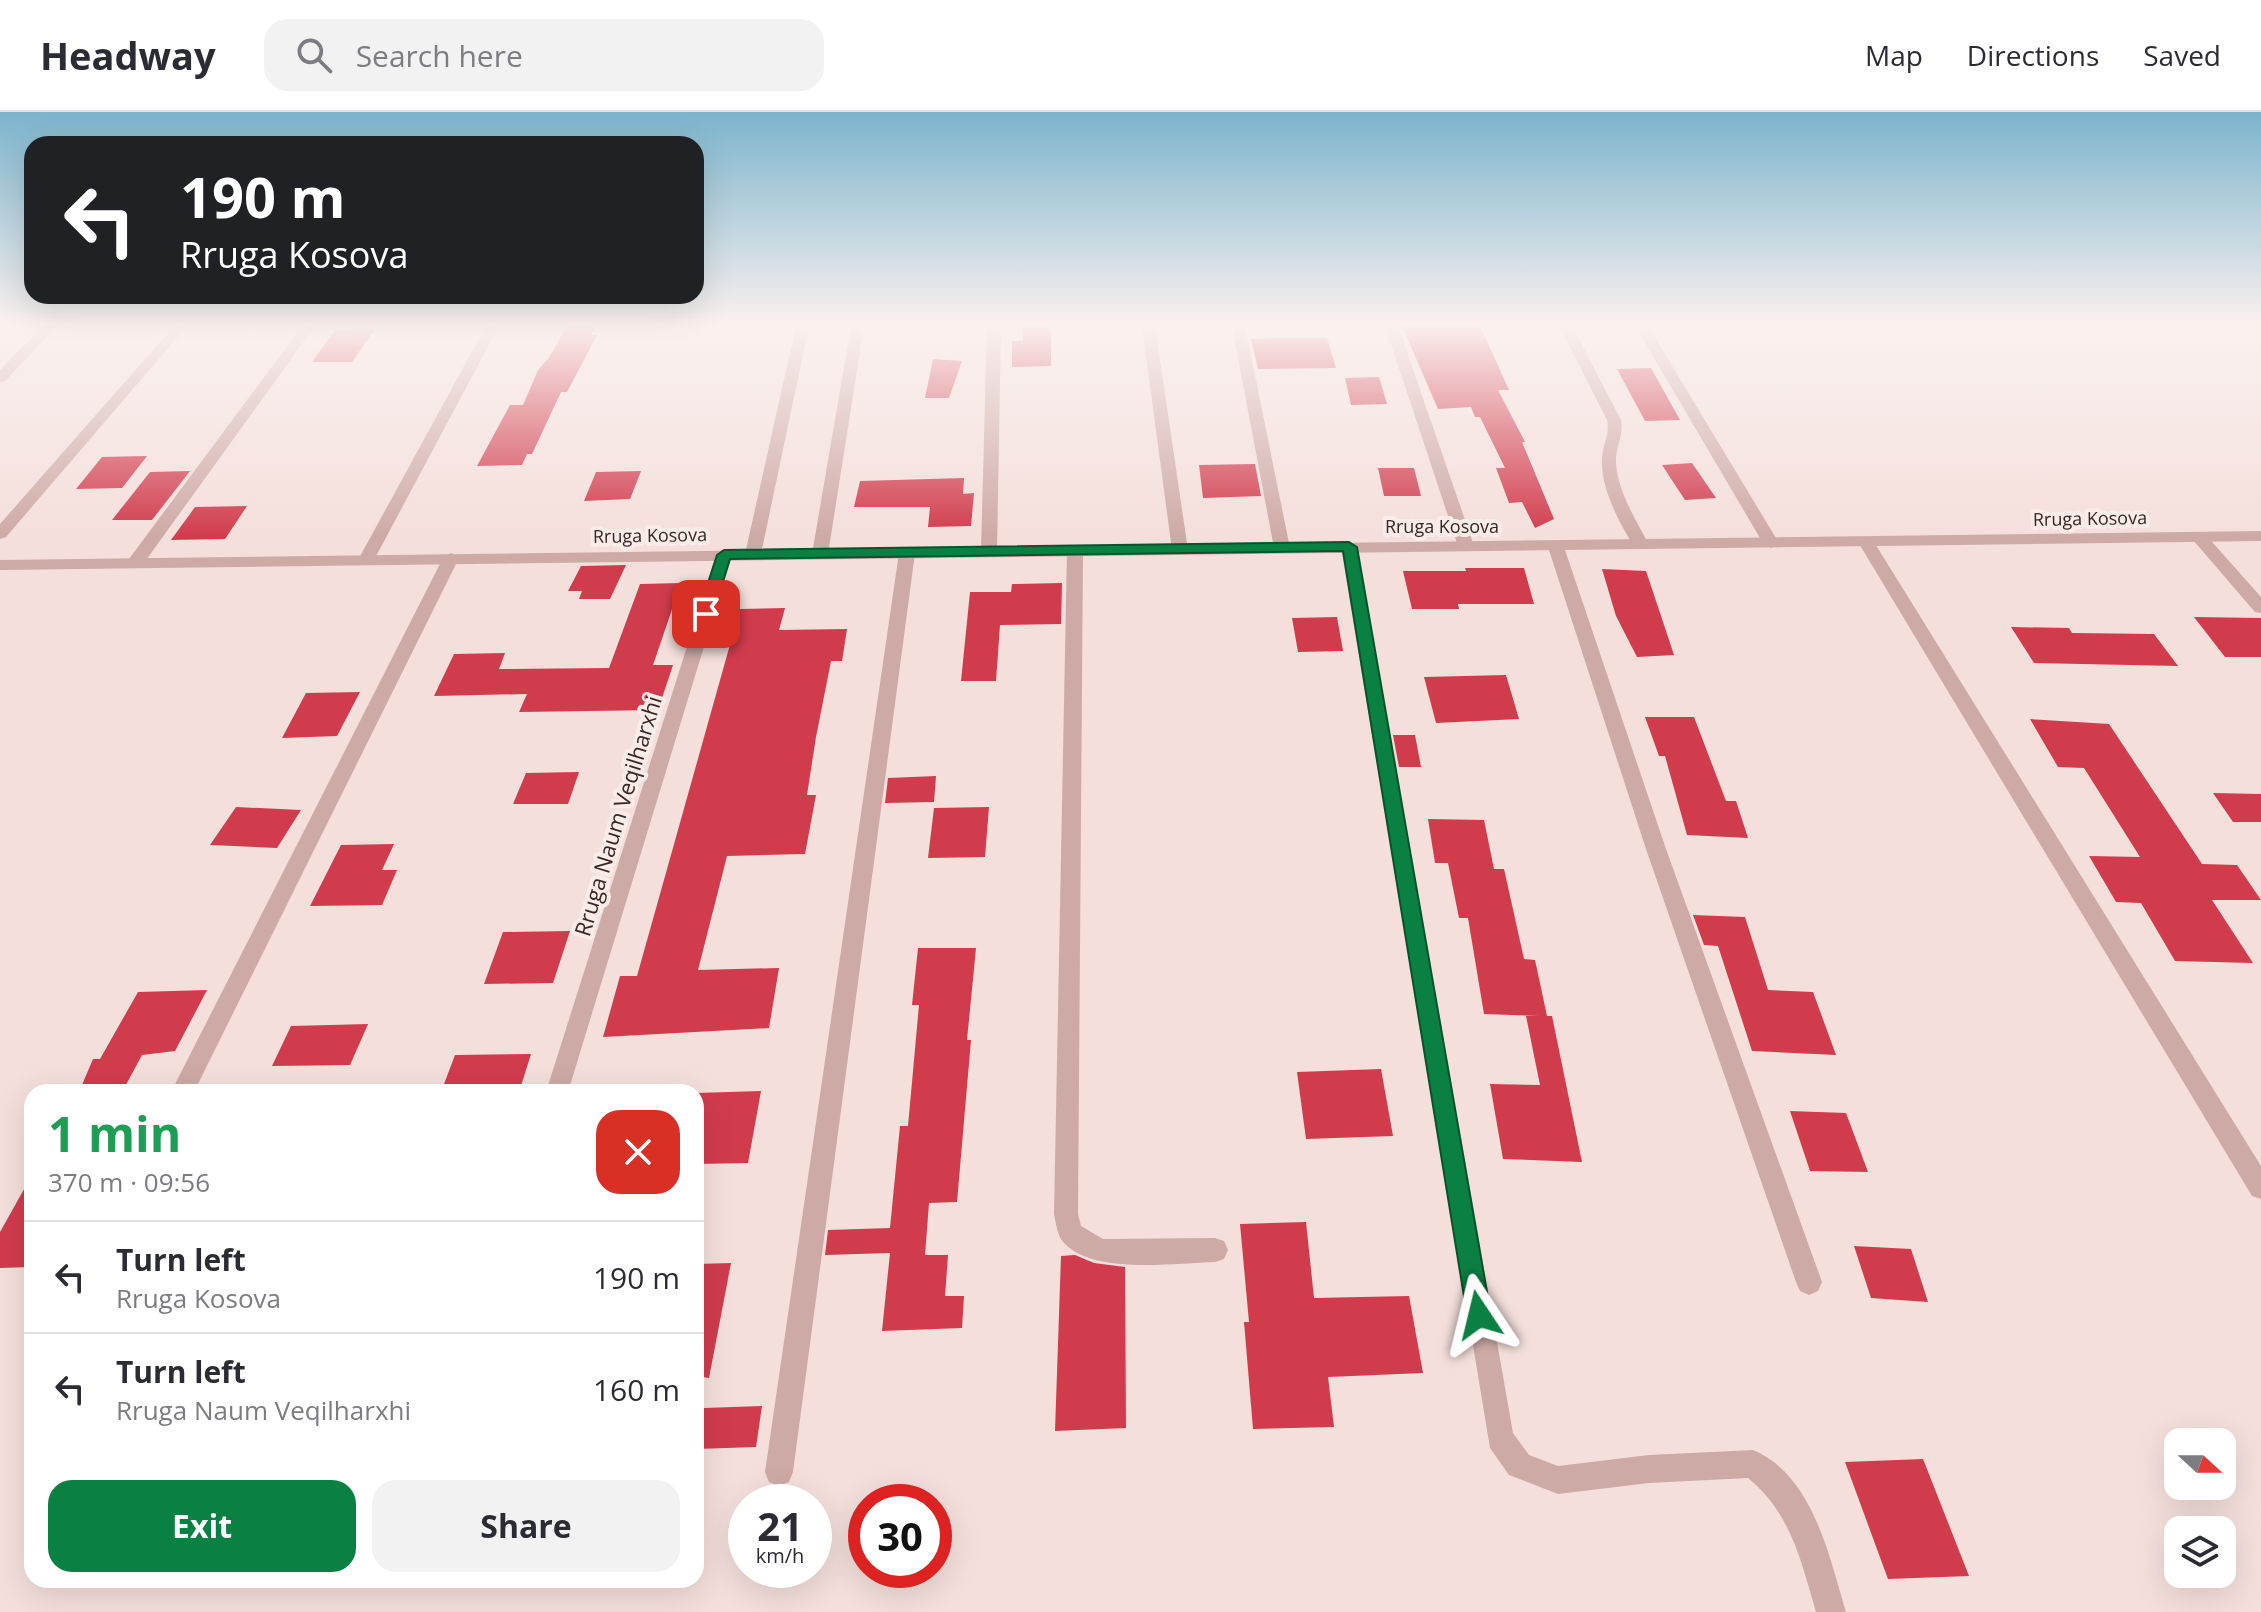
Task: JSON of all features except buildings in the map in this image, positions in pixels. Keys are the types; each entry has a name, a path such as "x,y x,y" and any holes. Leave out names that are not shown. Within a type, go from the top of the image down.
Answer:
{"street":[{"path":"0,534 120,396"},
{"path":"135,563 258,396"},
{"path":"366,560 455,396"},
{"path":"753,554 788,396"},
{"path":"820,554 846,396"},
{"path":"989,551 992,396"},
{"path":"1158,396 1180,550"},
{"path":"1252,396 1282,548"},
{"path":"1415,396 1466,546"},
{"path":"1601,396 1614,420 1618,436 1609,456 1621,505 1641,545"},
{"path":"1683,396 1771,543"},
{"name":"Rruga Kosova","path":"0,565 2261,536"},
{"path":"2199,537 2261,608"},
{"path":"1866,542 2261,1188"},
{"path":"1349,547 1500,1438 1519,1465 1558,1480 1649,1469 1753,1464 1780,1486 1808,1536 1831,1612"},
{"path":"1556,547 1656,849 1809,1282"},
{"path":"1075,550 1066,1214 1071,1233 1085,1244 1103,1251 1215,1250"},
{"path":"779,1472 907,553"},
{"name":"Rruga Naum Veqilharxhi","path":"559,1084 724,555"},
{"path":"186,1084 451,558"}],"route":[{"path":"706,614 724,555 1349,547 1479,1315"}]}
